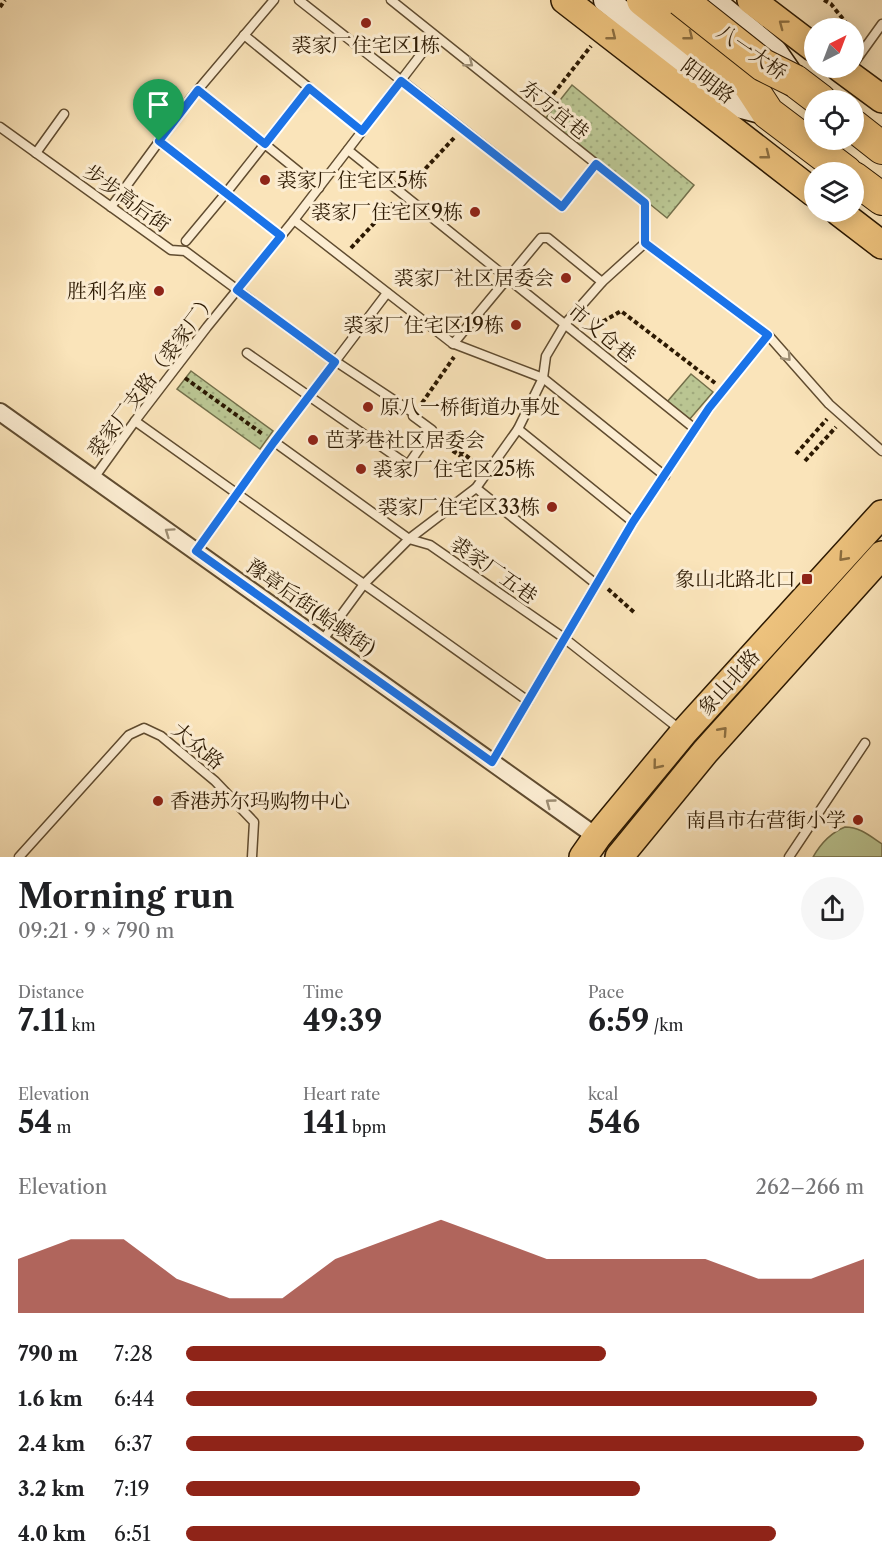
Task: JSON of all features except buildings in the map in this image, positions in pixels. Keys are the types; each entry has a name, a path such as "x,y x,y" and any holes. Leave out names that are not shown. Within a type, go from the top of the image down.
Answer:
{"highway":[{"name":"八一大桥","path":"643,0 749,84 768,113"},
{"name":"八一大桥","path":"681,0 763,64 795,81"},
{"path":"795,81 807,90"},
{"name":"阳明路","path":"768,113 833,162"},
{"path":"864,134 882,148"},
{"path":"864,186 882,199"}],"main road":[{"path":"565,0 804,185"},
{"path":"751,0 804,40"},
{"path":"859,78 882,99"},
{"path":"851,222 882,245"},
{"name":"象山北路","path":"590,847 684,732 882,514"},
{"name":"象山北路","path":"619,857 705,752 882,555"}],"street":[{"name":"阳明路","path":"606,0 734,104 768,113"},
{"path":"712,0 775,52 795,81"},
{"name":"豫章后街(蛤蟆街)","path":"0,412 492,762 590,847"}],"lane":[{"path":"111,207 198,90 274,0"},
{"path":"299,0 562,207 596,164"},
{"name":"东万宜巷","path":"391,0 645,203 645,243"},
{"path":"864,47 882,24"},
{"path":"244,35 362,131"},
{"name":"裘家厂支路（裘家厂）","path":"94,478 135,421 319,188 435,36"},
{"path":"186,241 309,88"},
{"path":"198,90 319,188"},
{"path":"36,153 64,114"},
{"name":"步步高后街","path":"0,127 171,250 185,251 335,362 414,412 432,430 408,465 309,396"},
{"path":"159,141 281,236"},
{"name":"市义仓巷","path":"348,150 695,429"},
{"path":"294,220 457,346 543,378 665,476"},
{"path":"457,346 541,238 548,238 602,282"},
{"path":"322,641 364,584 410,539 476,488 518,429 543,378 546,356 565,324 602,282 645,243 768,335 836,410 882,451"},
{"path":"196,551 387,293"},
{"path":"492,762 633,522 709,408 768,335"},
{"path":"247,352 309,396"},
{"path":"135,421 528,701"},
{"path":"518,429 633,522"},
{"name":"裘家厂五巷","path":"280,446 410,539 430,546 564,638 684,732"},
{"path":"476,488 597,583"},
{"name":"大众路","path":"19,857 129,735 144,728 161,736 215,781 254,822 252,857"},
{"path":"789,857 865,743"}],"path":[{"path":"0,7 5,0"},
{"path":"824,0 831,4 842,18"},
{"path":"536,116 603,30"},
{"path":"579,335 621,311 723,390"},
{"path":"414,412 457,346"},
{"path":"184,378 260,432"},
{"path":"796,454 836,410"},
{"path":"805,461 845,417"},
{"path":"442,440 487,472 440,442 442,440"},
{"path":"597,583 636,614"}],"green space":[{"path":"572,85 694,185 667,218 545,119"},
{"path":"191,371 273,431 260,449 177,389"},
{"path":"691,374 713,392 689,420 667,402"},
{"path":"845,827 860,830 882,844 882,857 813,857 826,839"}],"place":[{"name":"裘家厂住宅区1栋","path":"366,23"},
{"name":"裘家厂住宅区5栋","path":"265,180"},
{"name":"裘家厂住宅区9栋","path":"475,212"},
{"name":"裘家厂社区居委会","path":"566,278"},
{"name":"胜利名座","path":"159,291"},
{"name":"裘家厂住宅区19栋","path":"516,325"},
{"name":"原八一桥街道办事处","path":"368,407"},
{"name":"芭茅巷社区居委会","path":"313,440"},
{"name":"裘家厂住宅区25栋","path":"361,469"},
{"name":"裘家厂住宅区33栋","path":"552,507"},
{"name":"象山北路北口","path":"807,579"},
{"name":"香港苏尔玛购物中心","path":"158,801"},
{"name":"南昌市右营街小学","path":"858,820"}],"route":[{"path":"401,81 562,207 596,164 645,203 645,243 768,335 709,408 633,522 492,762 196,551 335,362 237,290 281,236 159,141 198,90 265,144 309,88 362,131 401,81"}]}
